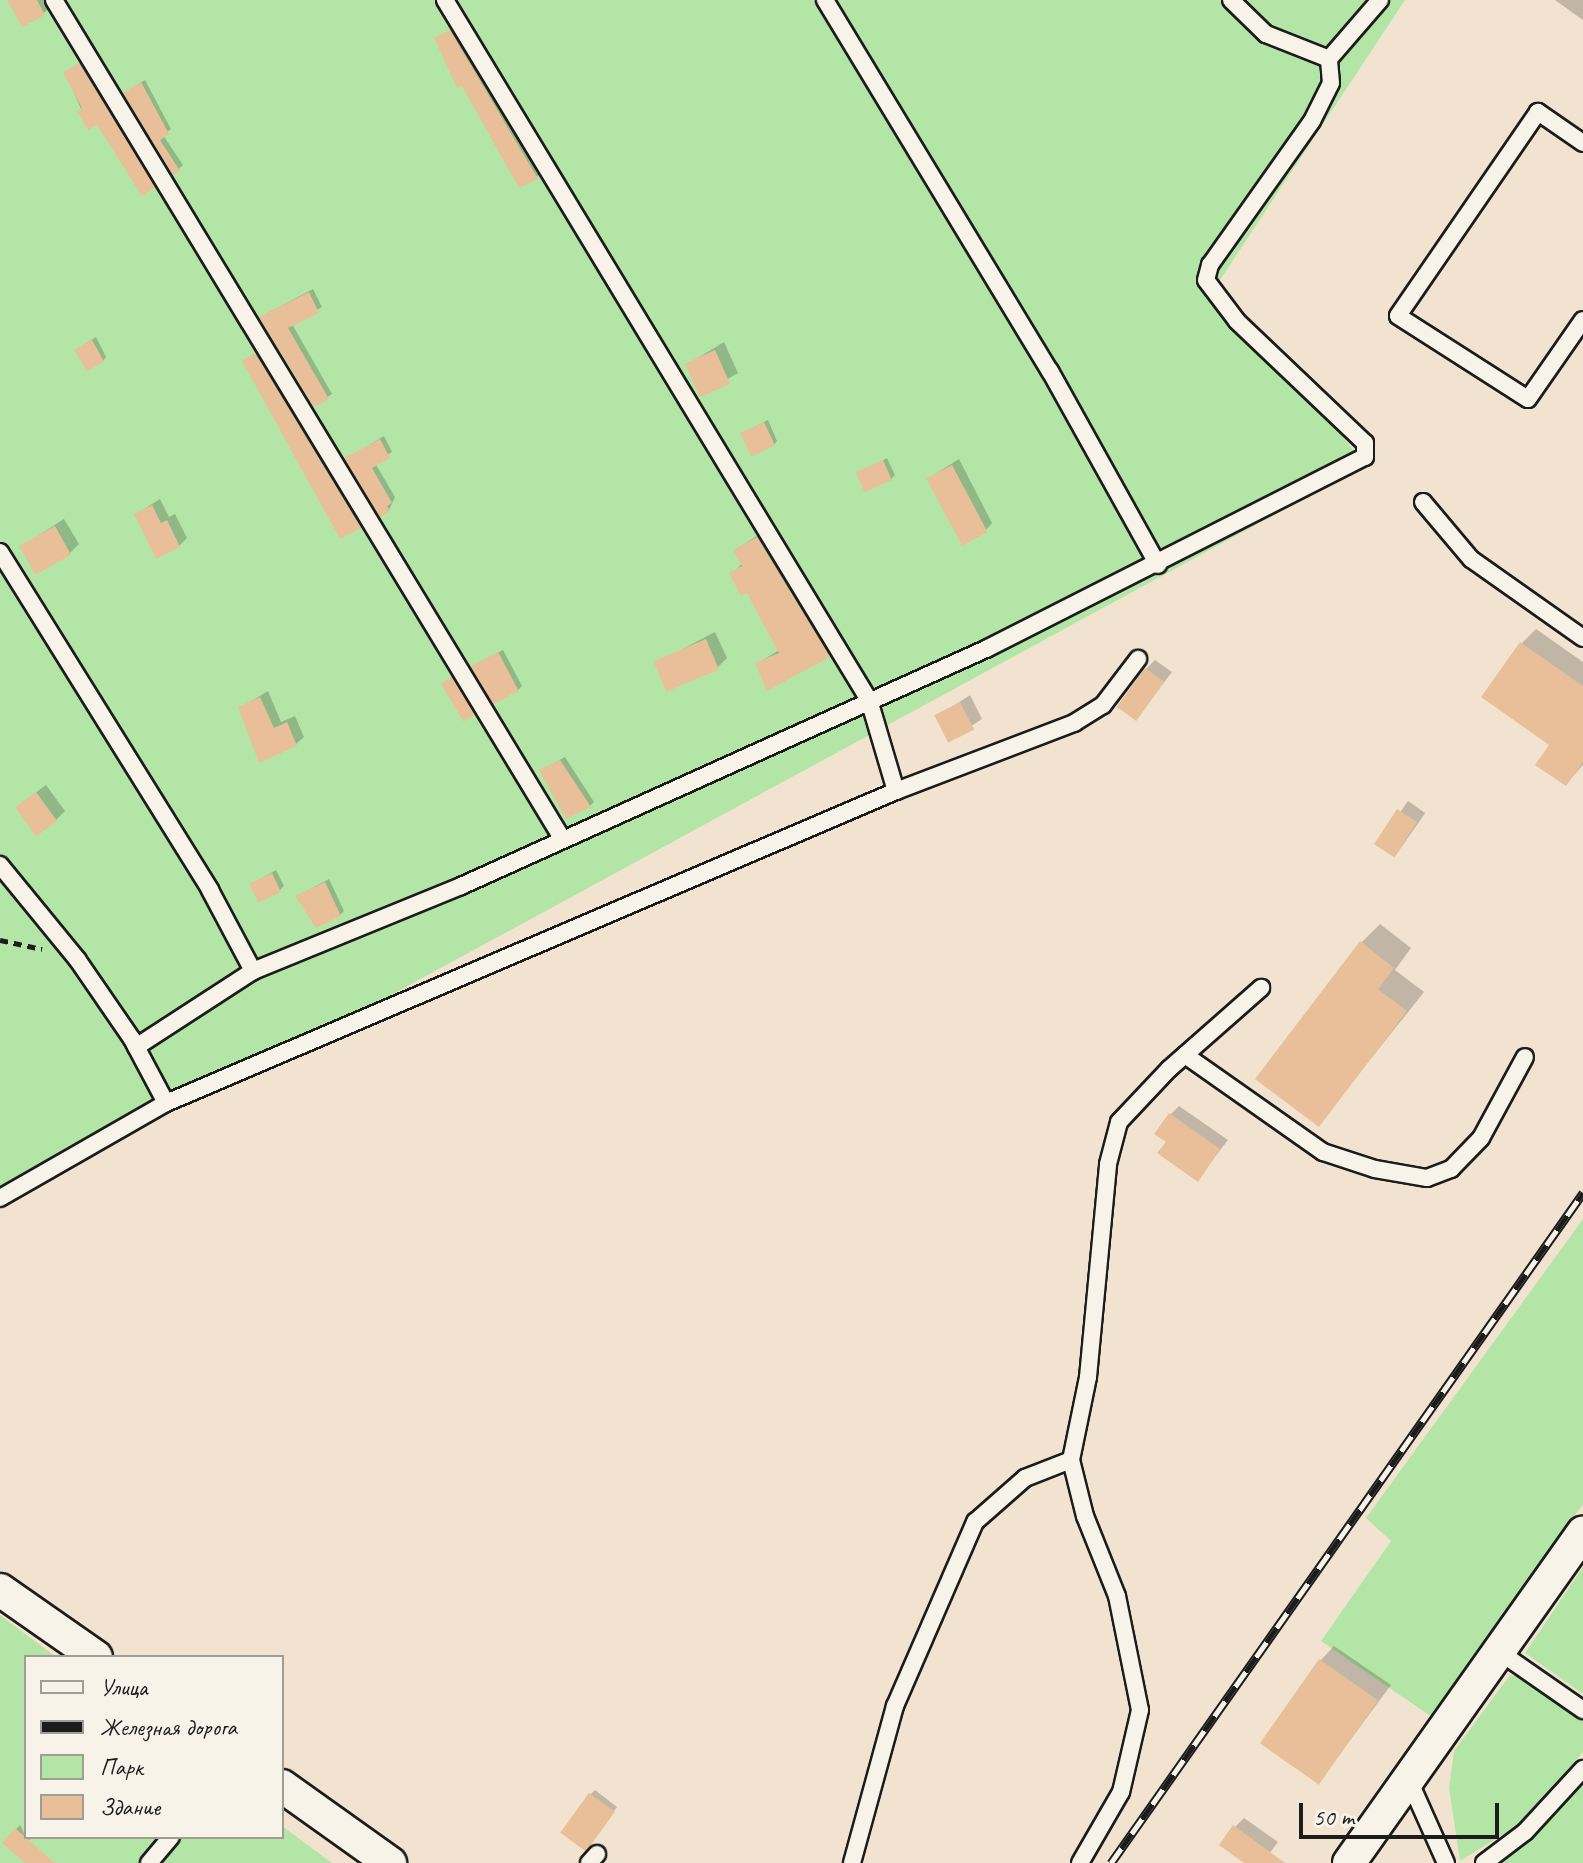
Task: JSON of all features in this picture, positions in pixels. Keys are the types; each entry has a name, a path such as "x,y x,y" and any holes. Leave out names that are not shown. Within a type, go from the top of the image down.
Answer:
{"street":[{"path":"1349,1863 1501,1653 1583,1533"},
{"path":"0,1590 93,1655"},
{"path":"284,1787 390,1863"}],"lane":[{"path":"54,0 562,838"},
{"path":"445,0 869,700 896,791"},
{"path":"825,0 1050,371 1158,565"},
{"path":"1231,0 1266,34 1329,59"},
{"path":"136,1047 253,971 562,838 869,700 1158,565 1365,457 1365,443 1237,321 1213,296 1206,280 1210,265 1312,121 1331,83 1329,59 1380,0"},
{"path":"1583,143 1538,112 1398,316 1528,399 1583,320"},
{"path":"1423,502 1471,559 1583,638"},
{"path":"0,552 210,890 253,971"},
{"path":"0,1198 166,1103 896,791 1074,723 1103,705 1138,659"},
{"path":"0,865 77,959 136,1047 166,1103"},
{"path":"1080,1863 1121,1792 1140,1710 1117,1596 1085,1516 1071,1460 1088,1377 1108,1164 1119,1122 1185,1055 1261,988"},
{"path":"1185,1055 1323,1152 1375,1169 1427,1178 1451,1169 1481,1138 1525,1057"},
{"path":"852,1863 895,1706 975,1522 1025,1478 1071,1460"},
{"path":"1501,1653 1583,1710"},
{"path":"1484,1863 1525,1832 1583,1769"},
{"path":"1408,1778 1446,1863"},
{"path":"149,1863 169,1839"}],"green space":[{"path":"0,0 1405,0 1216,286 1366,465 266,1063 0,1190"},
{"path":"1583,1219 1583,1504 1432,1717 1321,1641 1391,1541 1366,1518"},
{"path":"1583,1567 1583,1694 1525,1653"},
{"path":"0,1615 53,1655 24,1655 24,1839 284,1839 284,1827 332,1863 0,1863"},
{"path":"1510,1675 1526,1678 1583,1720 1583,1752 1520,1824 1460,1861 1449,1788 1454,1751"},
{"path":"1583,1782 1583,1863 1496,1863 1555,1814"}],"building":[{"path":"7,0 37,0 45,15 22,27"},
{"path":"450,30 538,179 519,188 462,86 457,88 434,38"},
{"path":"79,63 155,187 142,196 97,125 88,130 77,111 82,108 63,72"},
{"path":"141,82 169,134 160,140 180,171 173,175 123,93"},
{"path":"309,292 319,313 288,328 329,399 314,407 259,317"},
{"path":"92,340 104,362 87,372 75,350"},
{"path":"715,350 730,384 700,397 685,363"},
{"path":"255,353 361,528 340,539 242,361"},
{"path":"764,422 775,446 751,457 740,433"},
{"path":"380,439 390,458 372,468 392,503 387,506 390,511 380,517 344,458"},
{"path":"883,460 892,480 865,492 856,472"},
{"path":"952,465 988,532 962,546 926,479"},
{"path":"152,505 161,523 167,520 180,547 156,559 134,514"},
{"path":"55,526 71,555 35,575 19,546"},
{"path":"757,537 830,657 767,691 755,663 779,653 747,593 741,596 729,573 742,566 733,550"},
{"path":"706,639 719,669 666,692 654,661"},
{"path":"1520,642 1583,686 1583,762 1566,786 1535,765 1549,745 1481,697"},
{"path":"498,652 519,691 491,705 471,667"},
{"path":"1145,668 1164,682 1136,721 1117,707"},
{"path":"452,677 475,715 464,721 441,684"},
{"path":"260,697 274,728 287,722 297,746 259,763 238,707"},
{"path":"960,702 974,730 948,743 934,715"},
{"path":"560,760 591,807 566,819 539,770"},
{"path":"36,792 57,821 36,836 15,807"},
{"path":"1397,809 1417,822 1394,857 1374,844"},
{"path":"272,873 281,892 258,903 249,884"},
{"path":"325,882 341,916 316,928 295,896"},
{"path":"1360,941 1394,968 1378,989 1407,1011 1319,1127 1255,1079"},
{"path":"1169,1113 1220,1149 1198,1182 1157,1153 1166,1142 1154,1134"},
{"path":"1319,1659 1378,1700 1319,1785 1260,1743"},
{"path":"589,1793 615,1812 586,1851 560,1833"},
{"path":"1233,1825 1285,1863 1244,1863 1219,1845"},
{"path":"15,1828 55,1863 25,1863 2,1843"}],"railway":[{"path":"1111,1863 1583,1193"}]}
